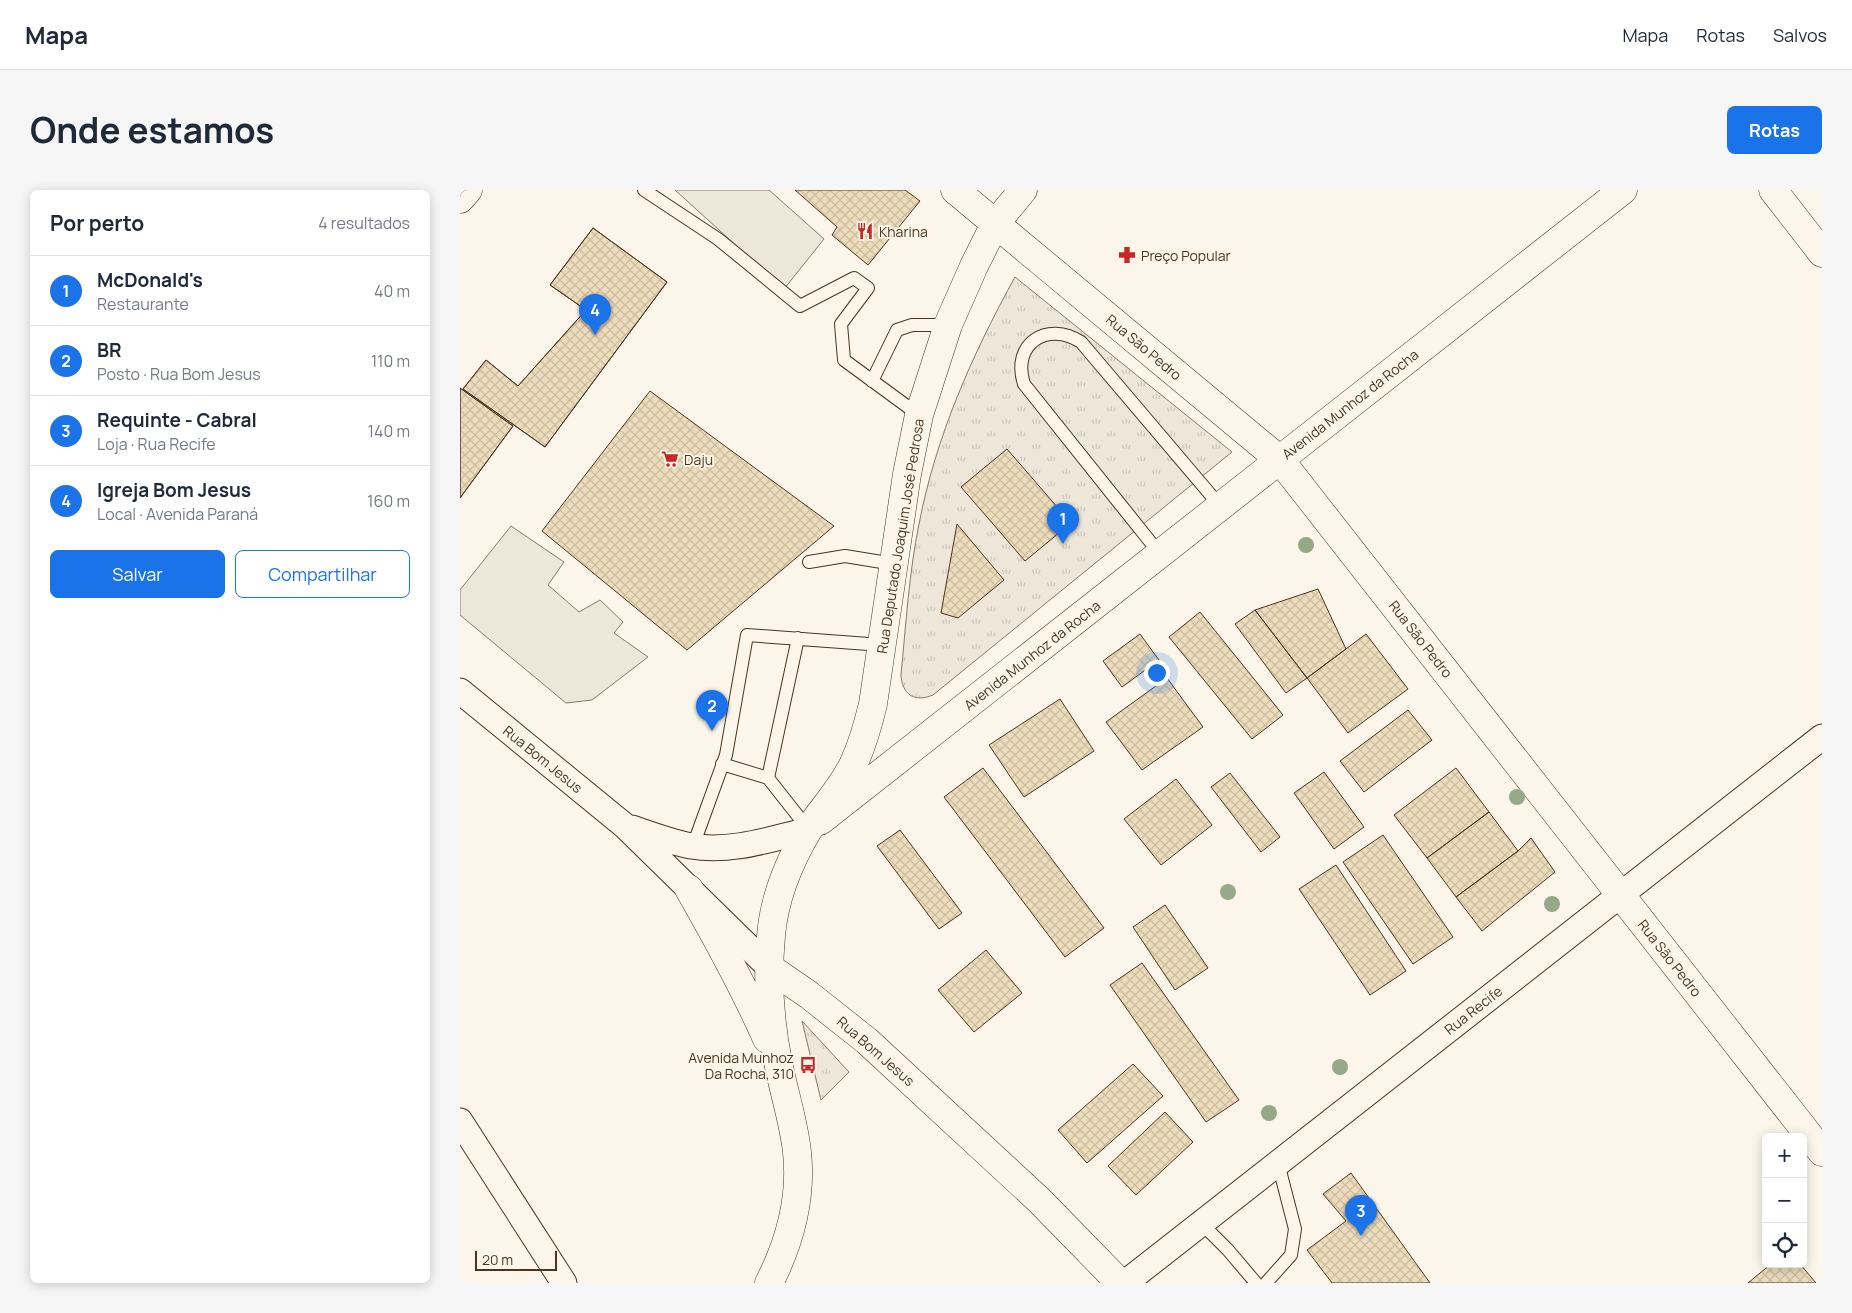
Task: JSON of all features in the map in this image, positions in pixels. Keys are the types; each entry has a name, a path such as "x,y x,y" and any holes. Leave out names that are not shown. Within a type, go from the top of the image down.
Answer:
{"main road":[{"path":"460,200 468,190"},
{"name":"Rua São Pedro","path":"954,190 1280,460 1822,1152"},
{"name":"Rua Deputado Joaquim José Pedrosa","path":"809,830 837,792 853,764 866,733 873,704 907,474 919,415 948,325 995,224 1023,190"},
{"path":"1564,237 1608,190"},
{"name":"Avenida Munhoz da Rocha","path":"769,1283 784,1249 794,1217 798,1184 795,1144 778,1064 772,1021 771,935 775,905 784,877 809,830 1623,190"},
{"path":"1773,190 1822,253"},
{"path":"689,889 743,986 778,1064"},
{"name":"Rua Bom Jesus","path":"770,968 816,1000 867,1042 1039,1200 1120,1283"}],"street":[{"name":"Rua Bom Jesus","path":"460,691 625,826 770,968"},
{"name":"Rua Recife","path":"1124,1283 1822,737"},
{"name":"Rua Bom Jesus","path":"625,826 693,846 717,848 745,845 809,830"},
{"path":"460,1121 564,1283"}],"lane":[{"path":"644,190 718,239 800,306 854,278 868,288 841,324 844,360 919,415"},
{"path":"872,381 897,330 912,325 948,325"},
{"path":"1160,554 1024,384 1021,374 1021,363 1024,352 1030,344 1039,337 1061,332 1081,342 1221,506"},
{"path":"809,562 845,556 894,564"},
{"path":"693,846 726,755 747,636 882,645"},
{"path":"768,778 798,638"},
{"path":"722,764 768,778 809,830"},
{"path":"1266,1283 1291,1255 1296,1229 1278,1163"},
{"path":"1201,1223 1228,1250 1256,1283"}],"green space":[{"path":"1015,277 1232,452 933,695 920,698 915,697 907,692 901,675 913,561 926,491 957,397 984,336"},
{"path":"802,1021 849,1072 821,1100"}],"shaded area":[{"path":"675,190 769,190 824,239 784,289"},
{"path":"511,526 564,562 548,585 579,612 600,600 623,622 614,633 648,657 592,700 566,703 460,615 460,590"}],"building":[{"name":"Kharina","path":"795,190 905,190 920,201 868,265 832,235 837,227"},
{"path":"593,228 667,282 545,447 463,389 486,360 518,386 586,310 550,285"},
{"path":"593,228 667,282 545,447 463,389 486,360 518,386 586,310 550,285"},
{"path":"460,388 513,426 460,498"},
{"path":"460,388 513,426 460,498"},
{"name":"Daju","path":"650,391 834,526 687,650 542,531"},
{"path":"1007,449 1071,523 1025,561 961,487"},
{"path":"957,524 1004,580 958,618 941,613"},
{"path":"1318,589 1346,649 1307,678 1255,610"},
{"path":"1255,610 1307,678 1286,693 1235,624"},
{"path":"1200,612 1283,715 1252,739 1169,637"},
{"path":"1140,634 1159,660 1122,687 1103,661"},
{"path":"1366,634 1408,689 1348,733 1307,678"},
{"path":"1167,678 1203,727 1142,770 1106,722"},
{"path":"1060,699 1094,751 1024,797 989,745"},
{"path":"1408,710 1432,740 1364,792 1340,761"},
{"path":"983,768 1104,928 1065,957 944,797"},
{"path":"1456,768 1489,812 1427,858 1394,815"},
{"path":"1324,772 1364,827 1334,849 1294,793"},
{"path":"1230,773 1280,837 1261,852 1211,787"},
{"path":"1176,779 1212,825 1161,865 1124,819"},
{"path":"1489,812 1518,851 1456,897 1427,858"},
{"path":"900,830 962,913 939,929 877,846"},
{"path":"1383,835 1453,937 1413,964 1343,862"},
{"path":"1531,838 1555,872 1482,931 1456,897 1518,851"},
{"path":"1336,865 1406,971 1370,995 1299,889"},
{"path":"1165,905 1208,968 1175,990 1133,927"},
{"path":"986,950 1022,993 974,1032 938,990"},
{"path":"1142,963 1239,1100 1206,1122 1110,985"},
{"path":"1133,1064 1163,1096 1087,1163 1058,1130"},
{"path":"1165,1112 1193,1142 1136,1195 1108,1166"},
{"path":"1351,1173 1430,1283 1332,1283 1307,1250 1346,1221 1323,1194"},
{"path":"1766,1268 1803,1268 1816,1283 1748,1283"}],"place":[{"name":"Kharina","path":"865,231"},
{"name":"Preço Popular","path":"1127,255"},
{"name":"Igreja Bom Jesus","path":"595,335"},
{"name":"Daju","path":"670,459"},
{"name":"McDonald's","path":"1063,544"},
{"name":"BR","path":"712,731"},
{"name":"Avenida Munhoz Da Rocha, 310","path":"808,1065"},
{"name":"Requinte - Cabral","path":"1361,1236"}]}
